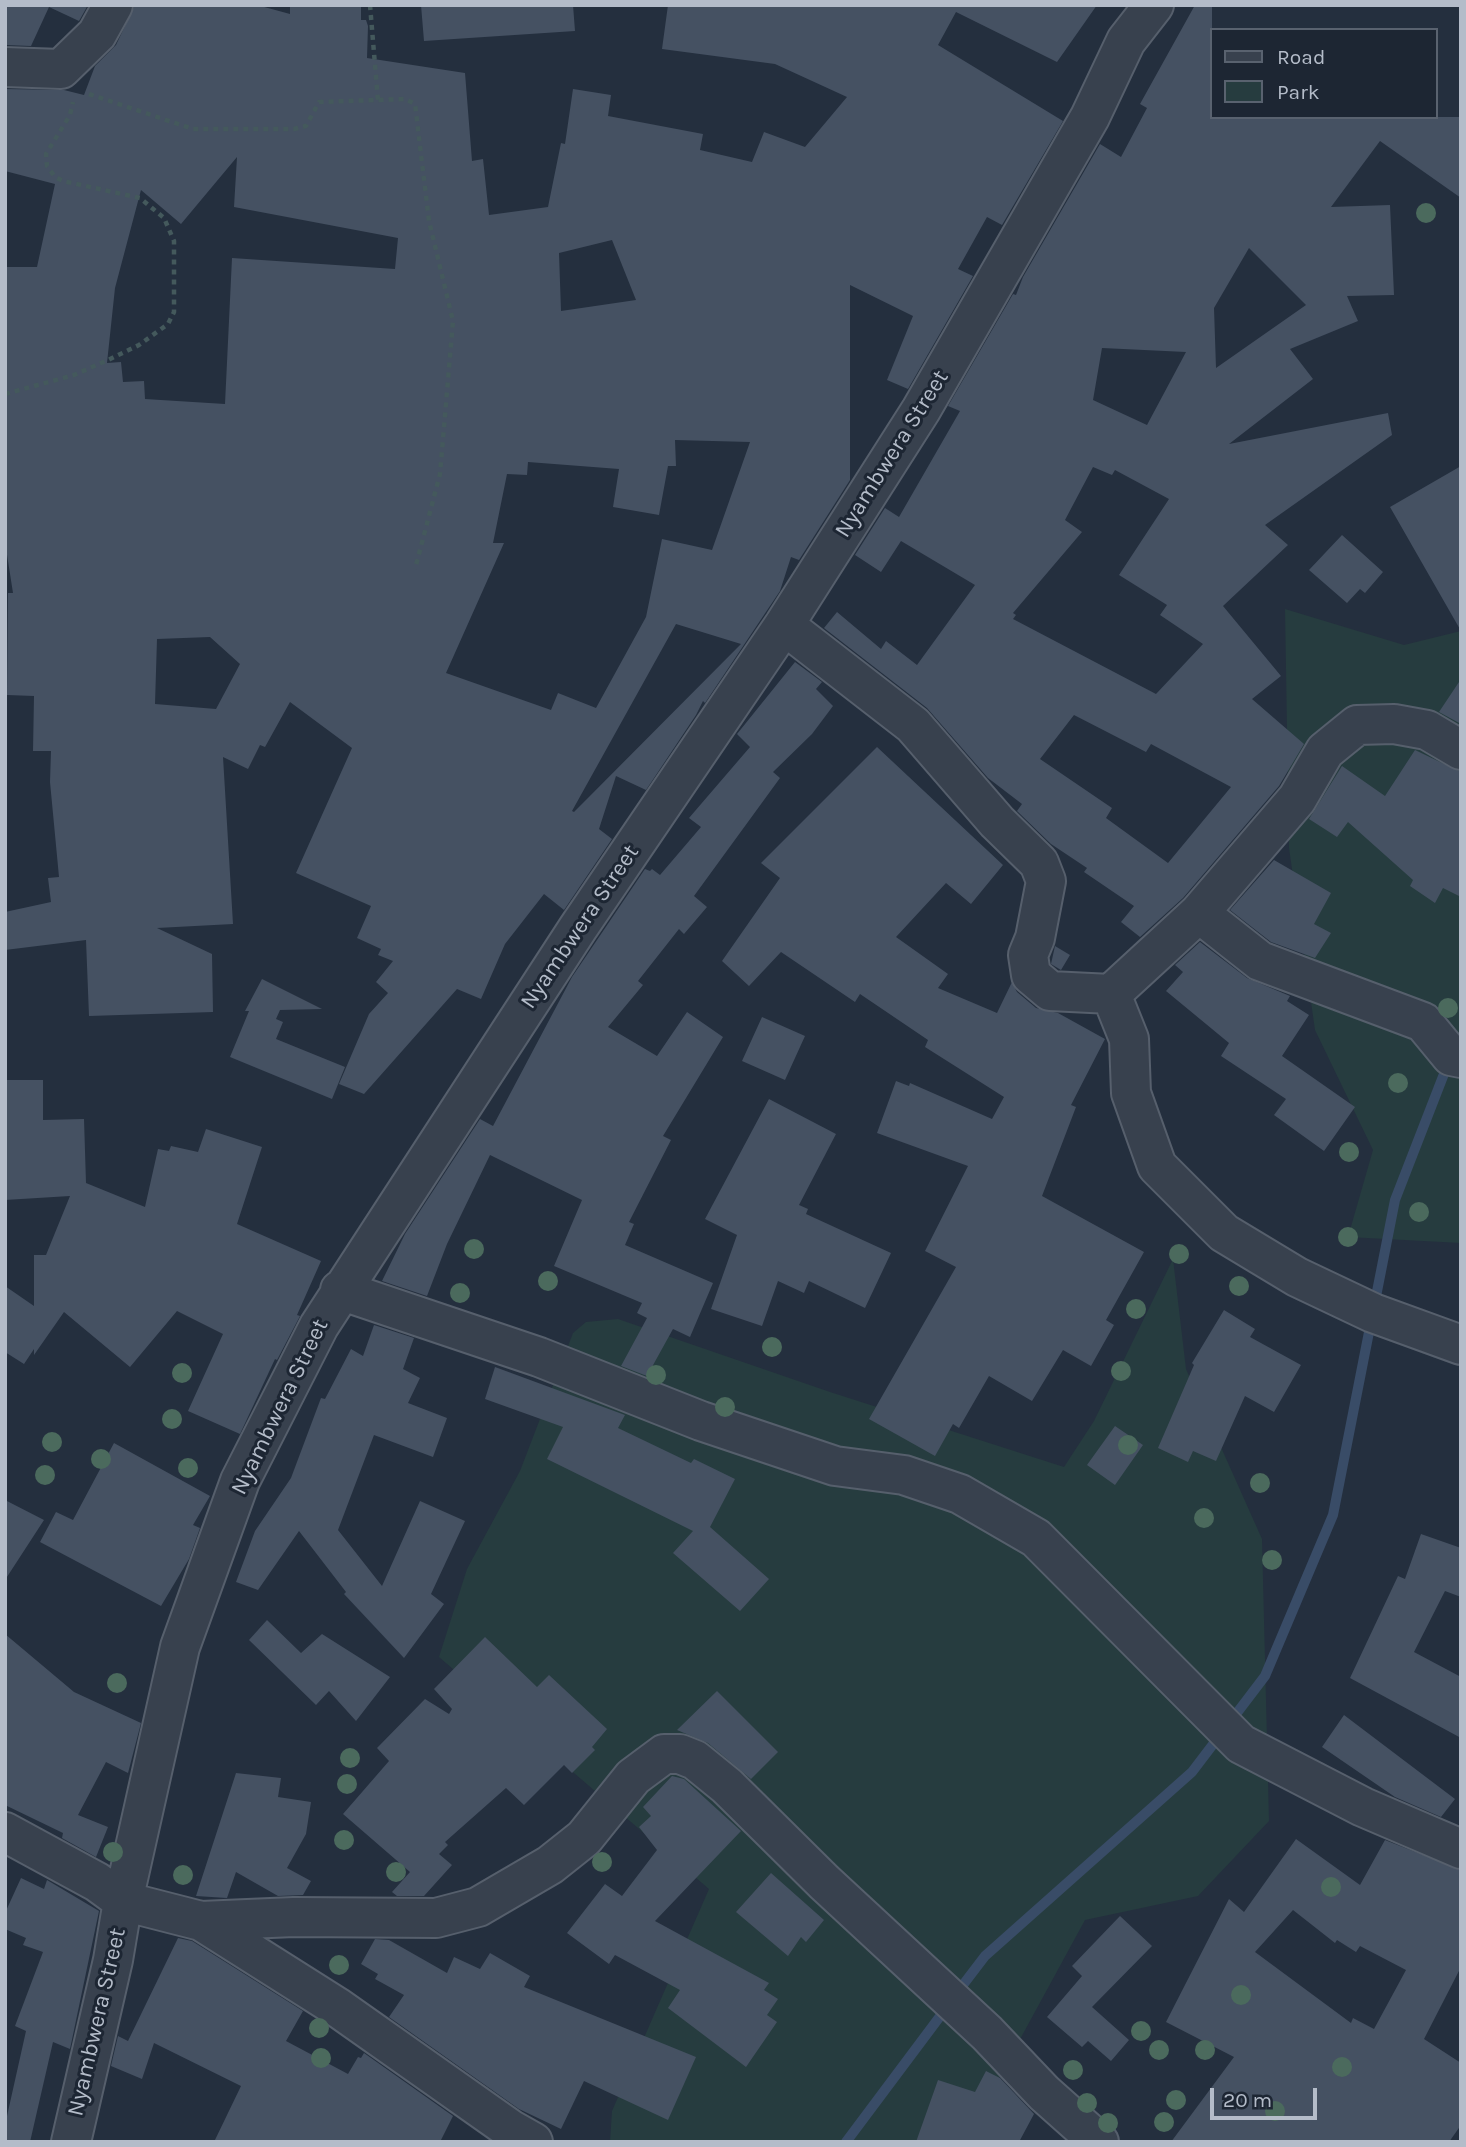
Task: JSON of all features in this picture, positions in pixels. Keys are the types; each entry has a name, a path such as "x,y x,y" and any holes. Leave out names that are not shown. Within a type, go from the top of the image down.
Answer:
{"street":[{"path":"5,67 61,69 69,78 113,5"},
{"name":"Nyambwera Street","path":"71,2142 180,1647 240,1480 340,1290 586,916 784,625 921,410 1083,128 1126,41 1154,5"},
{"path":"784,625 913,725 998,822 1039,863 1045,881 1035,938 1028,955 1031,975 1050,991 1111,993 1199,913 1297,799 1325,751 1357,725 1394,724 1427,730 1461,750"},
{"path":"1199,913 1260,961 1423,1022 1451,1056 1461,1058"},
{"path":"1111,993 1129,1039 1131,1093 1157,1166 1224,1233 1297,1277 1373,1313 1461,1345"},
{"path":"340,1290 539,1357 701,1421 835,1466 904,1475 960,1494 1036,1538 1241,1744 1363,1807 1461,1849"},
{"path":"122,1901 201,1921 294,1917 436,1918 478,1906 559,1858 584,1839 633,1777 664,1754 680,1754 695,1760 727,1786 824,1882 987,2033 1044,2093 1099,2142"},
{"name":"Nyambwera Street","path":"5,1832 97,1882 122,1901"},
{"path":"201,1921 326,2000 510,2130 533,2142"}],"path":[{"path":"369,5 378,100"},
{"path":"69,78 105,98 193,129 294,129 306,126 319,102 405,99 416,107 429,221 453,321 440,474 415,569"},
{"path":"5,394 74,374 139,345 168,324 174,312 174,241 164,218 139,198 63,181 54,177 47,166 46,155 70,115 69,78"}],"green space":[{"path":"1285,609 1404,645 1461,631 1461,1243 1348,1237 1373,1150 1315,1030 1289,848"},
{"path":"1173,1259 1186,1369 1262,1539 1269,1821 1198,1896 1085,1920 964,2142 610,2142 612,2111 709,1889 439,1657 467,1569 520,1471 573,1333 586,1322 618,1319 830,1392 1064,1467 1094,1421"}],"building":[{"path":"5,5 88,5 79,21 49,7 31,46 5,45"},
{"path":"135,5 257,5 290,14 290,5 361,6 361,20 366,20 368,26 367,58 465,73 472,161 483,159 489,215 548,207 561,143 565,144 573,89 611,95 608,116 703,134 700,150 752,162 764,132 805,147 847,97 775,64 662,49 668,5 1097,5 1057,62 956,12 938,45 1063,121 1002,225 987,217 958,269 973,276 908,389 887,380 913,316 850,285 850,480 799,560 791,557 780,591 705,703 703,701 646,790 616,776 599,829 612,839 564,910 544,894 505,944 481,999 457,989 364,1094 339,1084 369,1014 388,993 376,982 393,961 378,955 381,949 357,938 371,906 296,873 352,748 290,702 265,747 260,745 248,769 223,757 233,924 157,928 212,954 213,1012 89,1016 86,940 5,950 5,912 51,902 48,878 59,877 50,782 51,751 33,751 34,696 7,695 8,593 13,593 5,542 5,267 37,267 55,184 5,171 5,89 64,90 84,95 95,66 116,45","holes":["237,157 234,207 398,238 395,269 232,258 225,404 145,399 144,381 123,382 121,362 107,363 115,288 141,190 181,224","612,240 636,300 561,311 559,253","675,440 750,442 712,550 662,539 646,617 596,708 558,693 551,710 446,673 504,543 493,543 507,474 527,475 528,462 619,469 613,507 659,515 668,466 676,466","676,624 741,644 574,812 572,811","210,637 240,664 216,709 155,704 157,639"]},
{"path":"421,5 573,5 575,31 424,41"},
{"path":"1195,5 1212,5 1210,119 1461,117 1461,198 1380,141 1331,207 1390,205 1394,295 1347,296 1358,321 1290,349 1313,379 1229,444 1388,413 1392,435 1265,525 1288,545 1223,606 1281,676 1252,699 1304,744 1279,786 1183,898 1140,937 1121,922 1134,906 1084,872 1087,868 1051,844 1017,811 1022,804 988,778 927,708 824,628 837,612 881,649 886,641 917,665 975,585 901,541 881,572 855,555 885,508 899,517 960,411 948,406 1013,294 1016,295 1023,277 1100,144 1121,157 1147,108 1140,104","holes":["1249,248 1306,305 1216,368 1214,308","1102,348 1186,352 1147,425 1093,400","1093,467 1112,475 1115,470 1169,499 1119,575 1167,605 1160,615 1203,644 1156,694 1013,619 1016,615 1013,613 1082,532 1065,520","1074,715 1146,752 1151,744 1231,787 1168,863 1106,818 1112,808 1040,759"]},
{"path":"1461,466 1461,631 1390,507"},
{"path":"1342,535 1383,572 1365,593 1360,589 1347,603 1309,570"},
{"path":"795,662 822,682 816,689 833,706 812,734 773,772 780,778 694,896 707,907 684,934 679,929 638,981 643,985 608,1027 657,1056 687,1012 723,1037 663,1136 671,1140 629,1222 634,1224 625,1245 713,1283 690,1337 673,1329 647,1376 621,1366 647,1318 637,1313 642,1303 554,1266 582,1200 490,1155 447,1244 427,1296 382,1281 405,1234 480,1119 493,1126 572,977 645,869 652,869 660,875 701,827 689,818 750,747 737,734"},
{"path":"1461,679 1461,724 1439,712"},
{"path":"877,747 1003,865 971,904 946,883 896,937 948,974 938,988 997,1013 1012,982 1017,992 1036,1008 1058,1013 1105,1039 1071,1105 1076,1107 1042,1196 1144,1252 1106,1320 1114,1325 1091,1366 1063,1350 1032,1401 989,1376 959,1428 953,1424 935,1456 869,1419 956,1267 925,1251 968,1166 877,1133 896,1081 909,1086 910,1083 992,1119 1004,1097 925,1047 928,1040 860,994 855,1002 781,952 749,986 722,961 780,878 761,863"},
{"path":"1415,750 1461,772 1461,897 1443,888 1435,903 1410,886 1413,880 1348,822 1337,837 1309,819 1342,766 1385,796"},
{"path":"1274,860 1331,893 1314,924 1331,933 1315,958 1271,942 1230,910"},
{"path":"1200,942 1247,978 1290,996 1287,1001 1309,1015 1282,1056 1355,1107 1324,1151 1274,1115 1286,1099 1221,1056 1229,1043 1166,991 1183,972 1175,965"},
{"path":"1055,946 1070,955 1061,970 1051,964"},
{"path":"262,979 322,1009 280,1010 276,1019 283,1022 276,1039 345,1067 332,1099 230,1057 249,1011 245,1011"},
{"path":"762,1017 805,1036 785,1080 742,1061"},
{"path":"5,1080 43,1080 43,1120 84,1119 86,1183 145,1207 158,1149 169,1151 171,1146 198,1152 206,1129 262,1147 237,1224 321,1261 297,1315 300,1316 277,1360 275,1359 240,1434 188,1411 223,1334 177,1311 130,1367 64,1312 34,1355 34,1349 24,1364 5,1352 5,1286 34,1306 34,1255 46,1255 70,1196 5,1200"},
{"path":"769,1099 836,1134 799,1205 808,1209 806,1214 891,1253 865,1308 809,1281 804,1293 778,1281 762,1326 711,1309 737,1235 705,1219"},
{"path":"1224,1310 1255,1329 1250,1337 1301,1365 1274,1412 1245,1396 1216,1461 1193,1451 1188,1462 1158,1448 1194,1365 1192,1363"},
{"path":"374,1325 414,1338 403,1369 420,1378 408,1403 447,1418 433,1457 374,1435 338,1530 382,1586 420,1501 465,1521 431,1594 444,1604 404,1658 344,1594 346,1592 299,1531 258,1590 236,1582 255,1531 291,1478 321,1398 325,1399 351,1349 363,1356"},
{"path":"495,1367 625,1415 618,1428 691,1463 694,1459 735,1479 710,1527 769,1579 740,1611 673,1553 693,1531 547,1459 563,1427 485,1399"},
{"path":"1115,1426 1143,1445 1115,1485 1087,1465"},
{"path":"114,1443 210,1496 193,1525 200,1528 189,1559 161,1606 40,1542 56,1512 73,1520"},
{"path":"5,1500 44,1520 5,1580"},
{"path":"1421,1534 1461,1548 1461,1597 1445,1591 1414,1652 1461,1677 1461,1738 1350,1678 1398,1576 1405,1579"},
{"path":"267,1620 301,1653 322,1634 390,1677 356,1721 329,1691 316,1705 249,1640"},
{"path":"5,1634 74,1692 141,1723 128,1773 106,1762 78,1815 108,1827 96,1857 62,1838 63,1833 5,1805"},
{"path":"485,1637 537,1687 549,1675 607,1729 592,1747 595,1750 572,1773 564,1765 524,1805 506,1788 445,1842 448,1845 439,1854 452,1865 424,1896 397,1896 392,1892 410,1872 343,1814 389,1761 377,1748 425,1699 449,1714 452,1709 434,1689"},
{"path":"717,1691 778,1752 751,1779 708,1743 677,1730"},
{"path":"1344,1715 1455,1799 1441,1817 1395,1797 1322,1747"},
{"path":"236,1773 281,1778 278,1797 311,1802 306,1834 287,1868 311,1881 303,1895 278,1896 236,1872 227,1898 196,1896"},
{"path":"672,1776 684,1779 741,1831 655,1921 769,1983 764,1990 778,1999 767,2015 777,2022 746,2067 668,2008 680,1990 615,1955 609,1964 567,1933 605,1884 622,1896 657,1850 639,1827 651,1816 643,1807"},
{"path":"1296,1839 1360,1885 1385,1840 1461,1870 1461,1967 1424,2039 1461,2063 1461,2125 1449,2142 1171,2142 1234,2057 1166,2022 1229,1899 1244,1912","holes":["1293,1910 1335,1943 1337,1940 1356,1952 1360,1946 1406,1970 1374,2029 1353,2018 1351,2023 1255,1952"]},
{"path":"771,1873 824,1920 806,1942 801,1937 788,1956 736,1912"},
{"path":"21,1878 44,1889 47,1880 99,1911 70,2049 53,2042 30,2142 5,2142 5,2125 26,2031 15,2026 43,1952 23,1945 26,1938 5,1929 5,1913"},
{"path":"1120,1916 1152,1946 1092,2007 1129,2040 1111,2061 1088,2041 1082,2047 1047,2017 1082,1976 1072,1966"},
{"path":"178,1938 192,1941 303,2011 286,2041 348,2074 358,2057 361,2058 364,2053 453,2116 440,2142 214,2142 241,2086 154,2043 142,2079 111,2066 118,2036 128,2041"},
{"path":"375,1939 389,1940 447,1973 454,1957 480,1969 490,1953 530,1976 524,1987 696,2057 668,2120 584,2081 561,2129 519,2109 389,2017 404,1995 375,1979 378,1974 361,1964"},
{"path":"986,2071 1000,2078 1034,2114 1019,2142 916,2142 938,2080 975,2092"}],"waterway":[{"path":"956,1994 985,1956 1192,1772 1265,1676 1333,1515 1395,1200 1449,1061"},
{"path":"846,2142 947,2007"}]}
